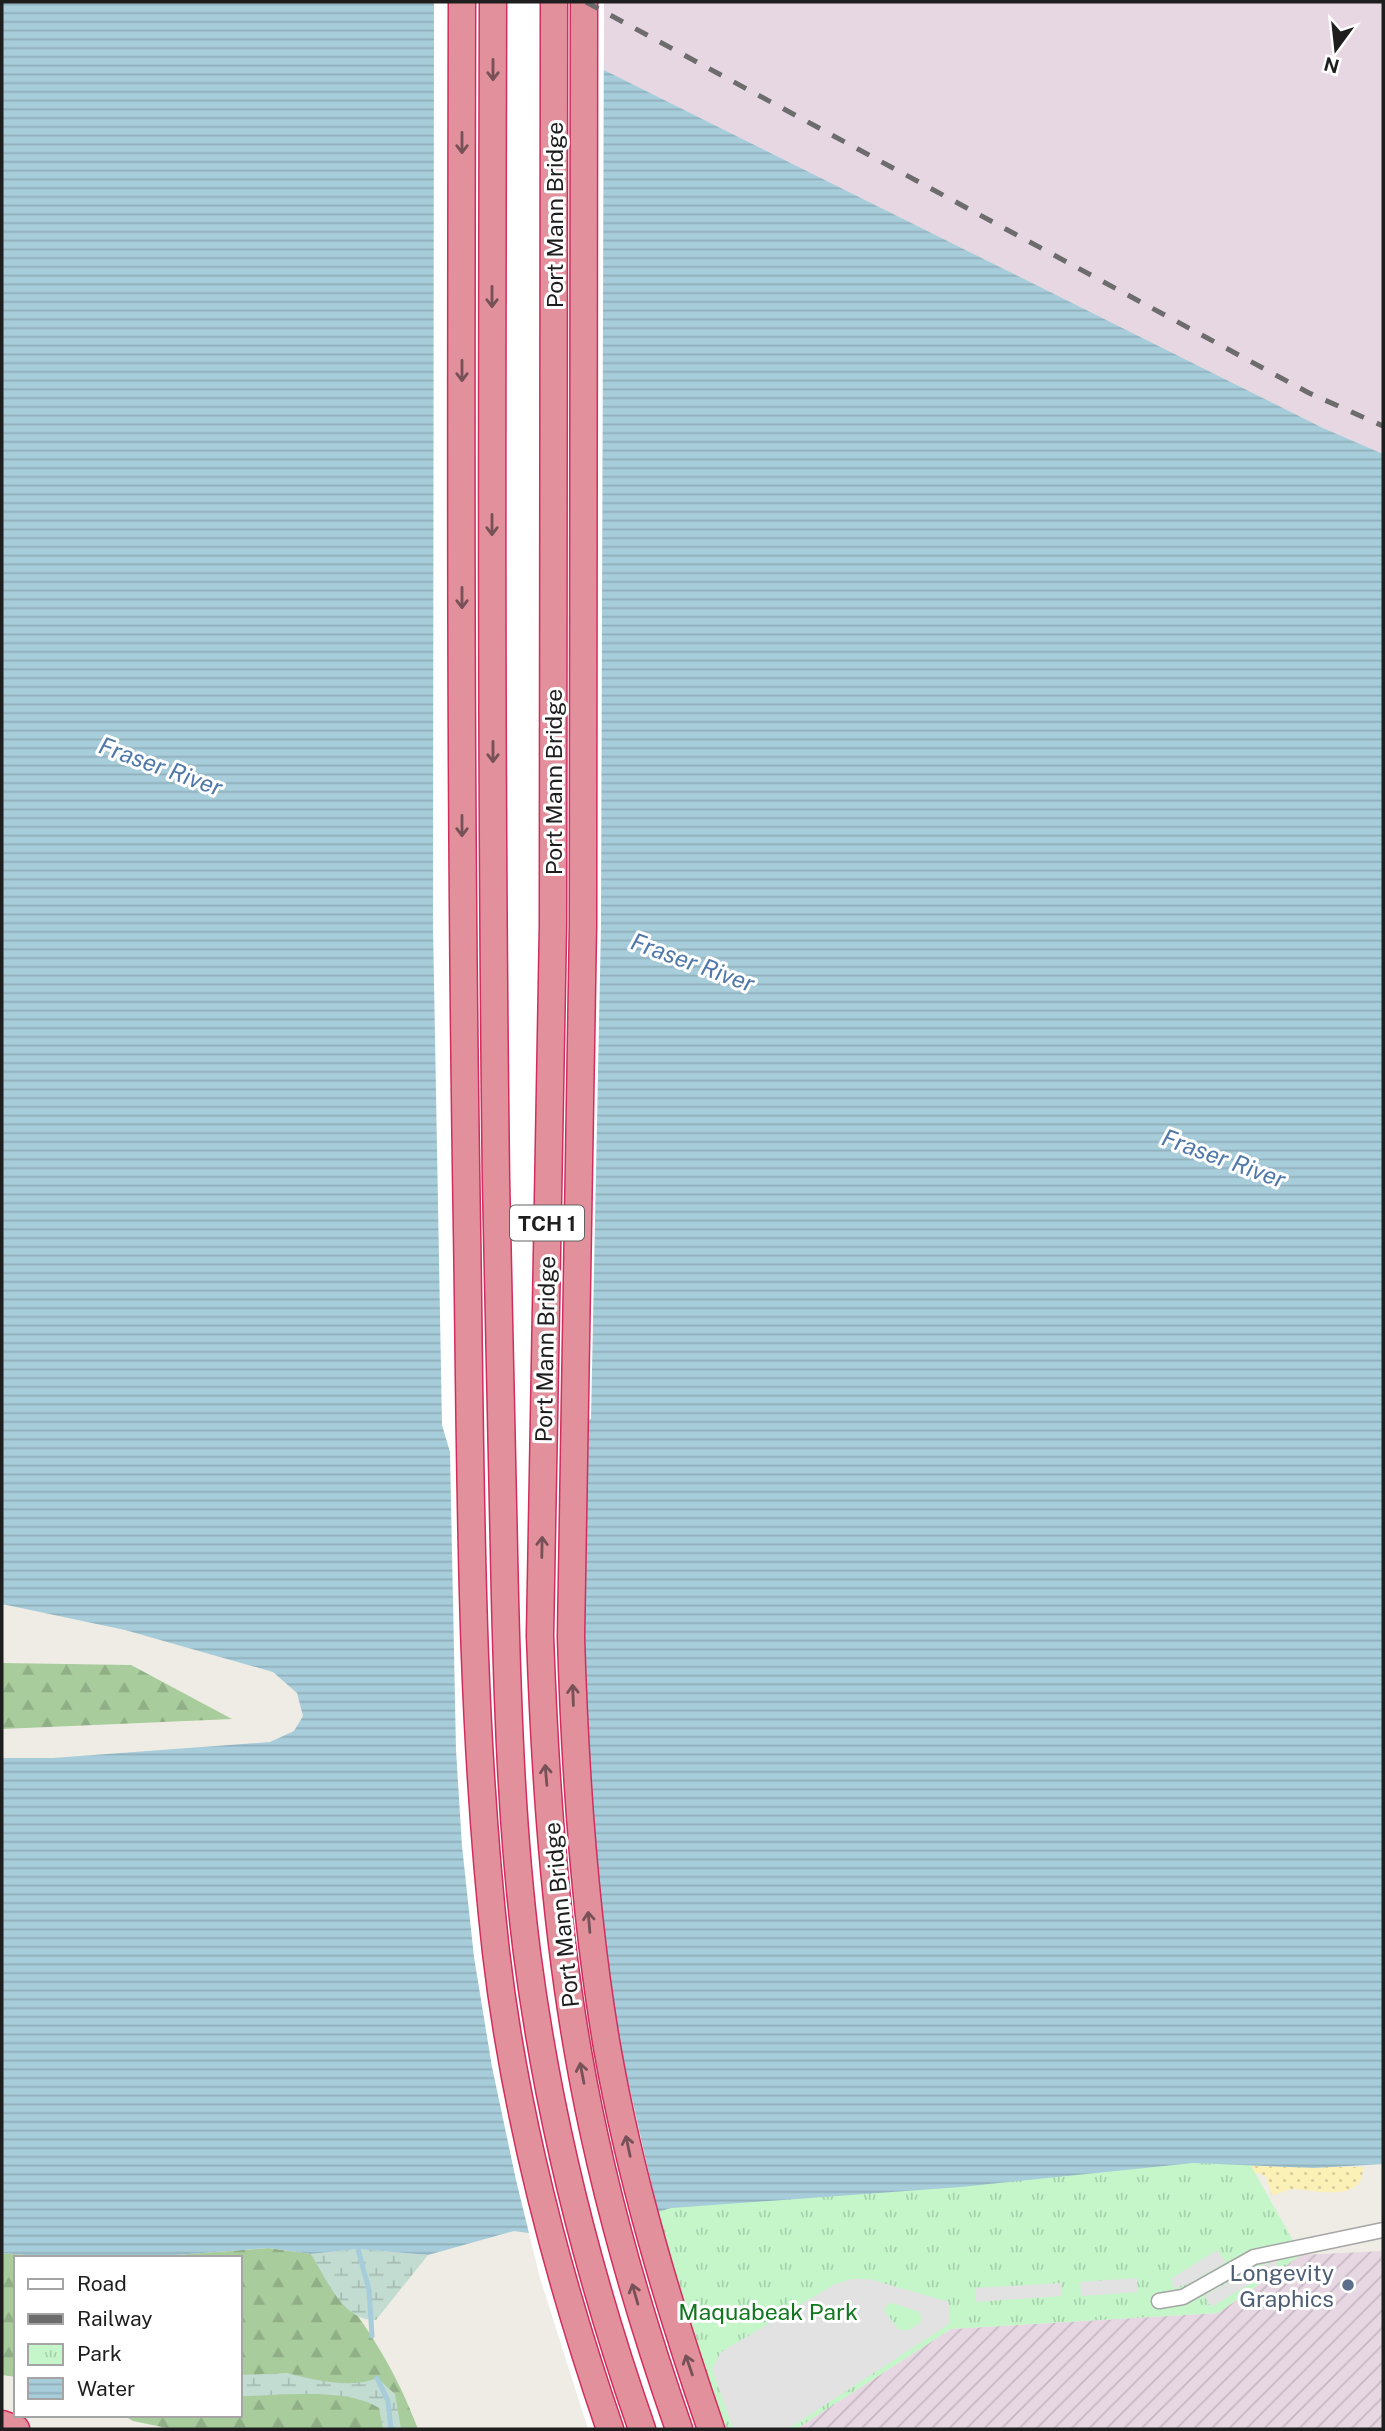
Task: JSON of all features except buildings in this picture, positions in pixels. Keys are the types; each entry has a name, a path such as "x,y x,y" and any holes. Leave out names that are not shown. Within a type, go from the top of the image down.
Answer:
{"highway":[{"path":"462,2 461,926 479,1749 497,1954 513,2064 536,2175 561,2273 610,2429"},
{"name":"Port Mann Bridge","path":"493,2 493,925 499,1420 509,1748 527,1950 543,2059 565,2169 590,2264 642,2429"},
{"name":"Port Mann Bridge","path":"554,2 553,925 540,1636 544,1746 562,1946 578,2053 600,2161 624,2255 679,2429"},
{"path":"584,2 583,898 571,1637 574,1744 591,1942 607,2048 653,2247 711,2429"},
{"path":"2,2424 16,2429"}],"street":[{"path":"1159,2301 1183,2297 1254,2257 1383,2230"}],"shaded area":[{"path":"484,2 1383,2 1383,454 1323,428 584,60"},
{"path":"1217,2250 1226,2262 1190,2283 1173,2289 1172,2278"},
{"path":"1383,2251 1383,2429 796,2429 951,2329 1218,2313 1301,2255"},
{"path":"1277,2260 1279,2271 1258,2279 1211,2307 1204,2296 1251,2269"},
{"path":"1137,2278 1138,2292 1081,2296 1080,2282"},
{"path":"852,2279 869,2279 949,2302 949,2324 788,2429 733,2429 712,2369 721,2352 835,2284","holes":["893,2303 919,2312 922,2318 920,2323 907,2331 898,2329 884,2310 888,2304"]},
{"path":"1061,2283 1062,2296 976,2302 975,2288"}],"green space":[{"path":"2,1663 131,1665 232,1719 2,1729"},
{"name":"Maquabeak Park","path":"1246,2157 1301,2255 1218,2313 951,2329 796,2429 693,2429 648,2193"},
{"path":"269,2248 311,2254 344,2296 385,2358 418,2429 172,2429 133,2421 126,2417 242,2417 242,2256 162,2256"},
{"path":"358,2249 428,2255 376,2320 364,2319 345,2306 329,2286 311,2254"},
{"path":"2,2253 38,2256 14,2256 14,2377 2,2375"},
{"path":"287,2373 320,2381 345,2383 377,2378 395,2394 401,2429 383,2429 379,2408 349,2397 311,2394 242,2396 242,2375"}],"sand":[{"path":"1235,2166 1363,2167 1361,2179 1356,2186 1347,2190 1325,2192 1293,2189 1272,2195 1266,2177 1259,2173 1243,2175"}],"water":[{"name":"Fraser River","path":"2,2 484,2 584,60 1323,428 1383,454 1383,2164 1314,2168 1193,2163 961,2187 671,2208 598,2230 557,2237 514,2231 428,2255 358,2249 311,2254 269,2248 162,2256 38,2256 2,2253 2,1758 53,1758 270,1742 294,1731 303,1716 297,1693 273,1672 125,1630 2,1604"}],"pier":[{"path":"434,2 604,2 601,925 591,1419 586,1420 584,1637 587,1744 604,1941 620,2046 665,2244 725,2429 588,2429 540,2278 516,2180 492,2067 474,1957 462,1846 456,1750 450,1452 442,1425 433,926"}],"waterway":[{"path":"358,2249 369,2290 372,2336"},
{"path":"377,2378 388,2401 391,2429"}],"railway":[{"path":"586,2 1309,393 1383,426"}],"place":[{"name":"Longevity Graphics","path":"1348,2285"}]}
